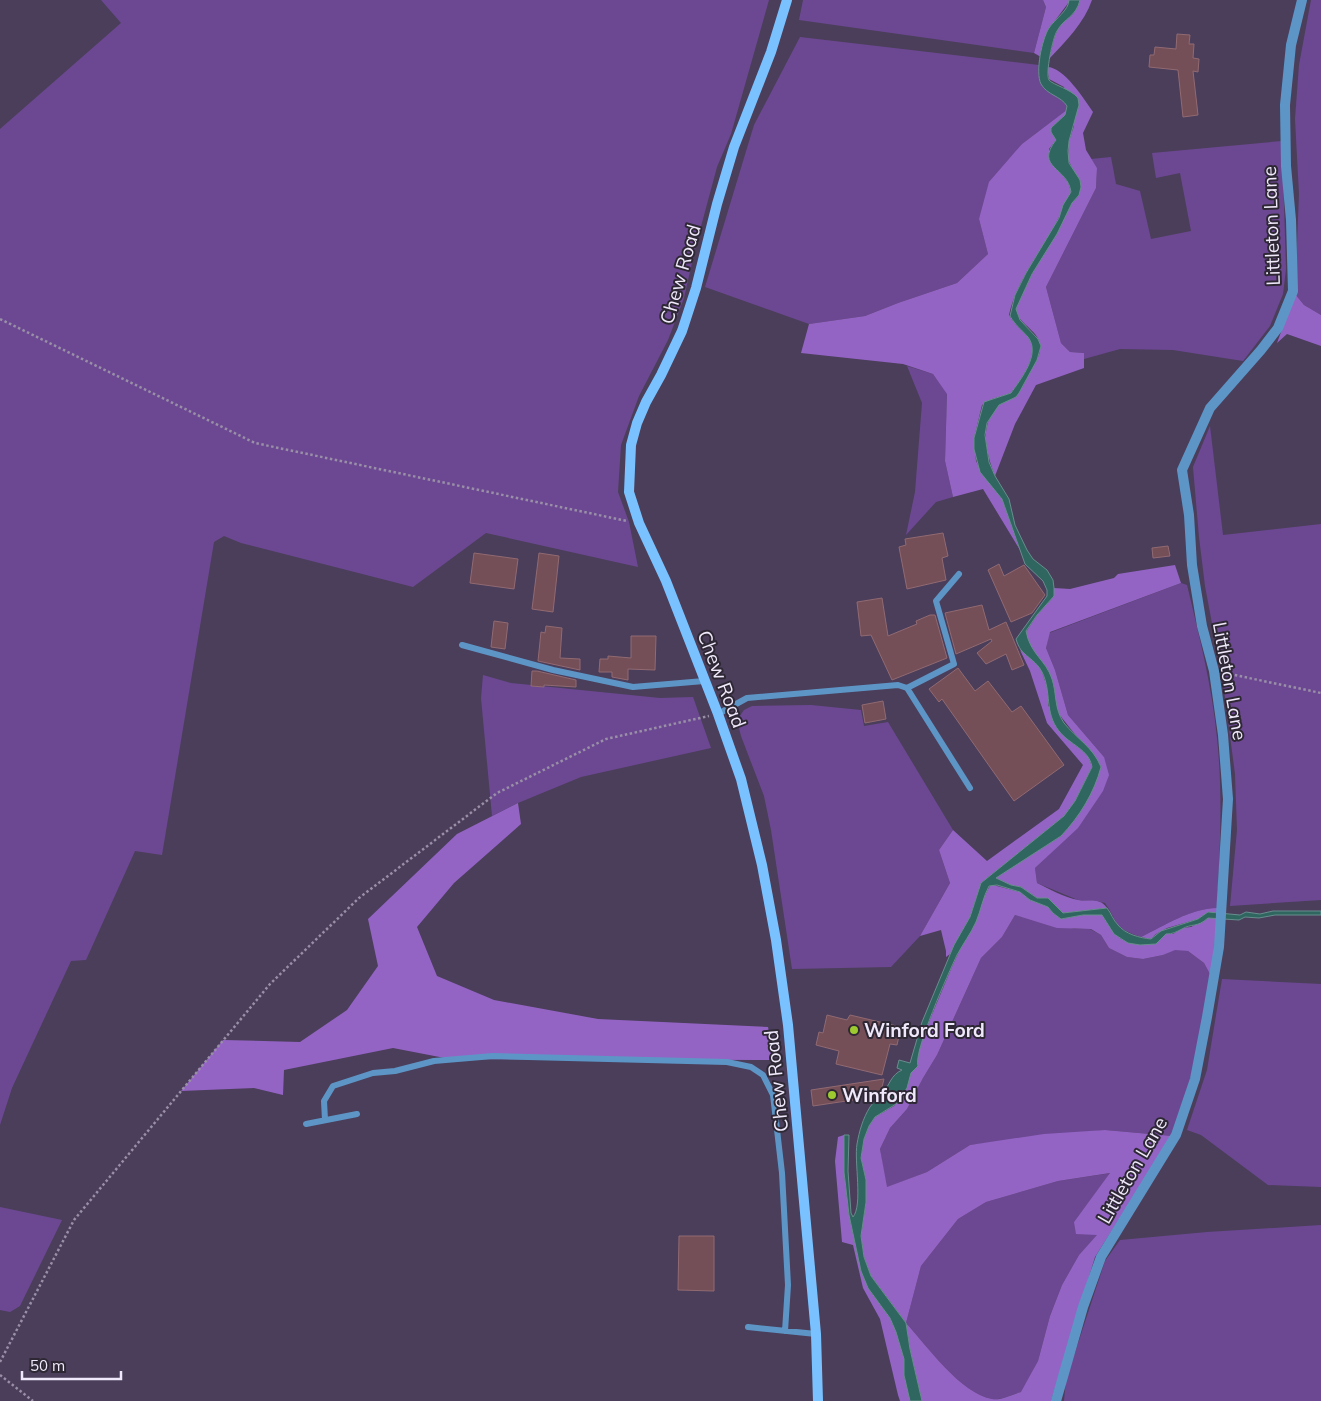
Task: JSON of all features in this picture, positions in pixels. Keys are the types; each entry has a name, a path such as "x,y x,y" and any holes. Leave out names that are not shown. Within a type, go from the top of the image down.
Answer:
{"main road":[{"name":"Chew Road","path":"787,0 761,79 734,147 717,204 696,288 682,331 637,423 631,444 629,492 639,524 666,581 718,714 741,779 753,826 780,967 788,1025 816,1334 818,1401"}],"street":[{"name":"Littleton Lane","path":"1056,1401 1083,1307 1101,1256 1176,1135 1195,1080 1219,947 1228,799 1223,735 1214,671 1202,626 1182,470 1210,408 1278,328 1293,291 1291,220 1286,166 1285,105 1291,45 1302,0"}],"lane":[{"path":"907,688 954,664 936,601 959,574"},
{"path":"462,645 553,670 633,687 704,681"},
{"path":"718,714 747,698 898,685 907,688 970,788"},
{"path":"325,1120 324,1101 333,1086 373,1073 395,1071 434,1061 492,1056 727,1062 750,1067 763,1075 773,1095 782,1173 788,1276 785,1331"},
{"path":"306,1124 357,1114"},
{"path":"748,1327 816,1334"}],"path":[{"path":"0,319 254,443 639,524"},
{"path":"1214,671 1321,694"},
{"path":"0,1362 74,1220 270,984 359,898 497,794 606,739 718,714"},
{"path":"0,1375 33,1401"}],"shaded area":[{"path":"101,0 769,0 731,134 717,167 684,298 668,340 639,396 621,445 618,492 629,522 638,567 486,533 413,587 241,543 224,536 214,542 162,855 135,851 86,960 71,961 12,1088 0,1125 0,129 121,23"},
{"path":"803,0 1043,0 1046,7 1034,53 799,20"},
{"path":"1043,0 1069,0 1069,2 1048,30 1041,57 1034,53 1046,7"},
{"path":"1069,0 1080,0 1076,10 1055,35 1048,76 1051,82 1071,92 1078,98 1079,105 1068,151 1069,163 1080,180 1081,187 1079,195 1072,203 1057,234 1032,274 1016,309 1020,320 1038,339 1041,346 1037,360 1016,397 999,405 987,423 985,435 989,462 1009,499 1015,525 1033,559 1047,570 1053,580 1054,596 1026,631 1028,639 1052,679 1061,718 1069,729 1094,754 1101,767 1086,804 1061,836 996,878 1011,885 1021,887 1037,898 1048,898 1063,913 1107,908 1116,923 1125,931 1138,937 1151,939 1161,931 1198,919 1208,912 1240,915 1246,912 1260,914 1273,911 1321,911 1321,915 1275,915 1259,918 1245,917 1239,920 1208,918 1198,924 1166,934 1156,944 1140,945 1128,943 1114,934 1102,915 1083,915 1061,919 1048,907 1030,900 1020,892 997,885 989,886 976,922 957,955 926,1029 918,1058 918,1066 911,1073 907,1088 896,1104 875,1117 869,1126 864,1139 861,1158 866,1180 866,1202 861,1236 864,1257 871,1276 906,1323 922,1401 910,1401 904,1375 904,1359 896,1332 890,1318 868,1288 861,1271 849,1215 844,1172 844,1135 849,1135 848,1171 851,1213 853,1217 856,1211 858,1193 856,1152 863,1120 871,1105 883,1093 893,1077 902,1070 897,1068 899,1060 910,1063 922,1022 954,945 970,917 981,883 1064,816 1075,801 1092,767 1083,751 1063,736 1054,724 1042,672 1021,650 1017,642 1016,639 1047,596 1047,590 1043,581 1025,564 1002,499 980,472 974,449 974,438 984,402 1011,393 1028,366 1032,351 1031,344 1028,337 1010,316 1015,295 1059,218 1063,205 1071,192 1069,184 1050,162 1049,156 1050,149 1056,140 1051,132 1051,128 1065,115 1067,106 1044,88 1039,79 1040,56 1046,33 1067,7"},
{"path":"1080,0 1092,0 1079,24 1049,59 1057,31 1062,23 1075,11"},
{"path":"1311,0 1321,0 1321,315 1304,305 1295,294 1299,194 1295,119 1299,65"},
{"path":"800,37 1039,65 1039,76 1042,83 1065,102 1068,109 1022,144 979,219 988,254 957,283 865,316 809,324 705,287 754,125"},
{"path":"1047,67 1053,68 1067,78 1093,112 1083,133 1086,150 1097,168 1096,188 1046,287 1061,343 1070,352 1084,353 1084,368 1036,385 1015,424 995,476 987,448 986,429 989,420 1000,404 1017,395 1037,361 1040,349 1037,336 1020,319 1015,309 1032,274 1072,203 1079,195 1080,180 1068,159 1069,141 1074,126 1064,87 1049,79"},
{"path":"1068,109 1065,115 1051,128 1051,132 1056,140 1049,149 1049,160 1068,182 1071,192 1054,227 1020,285 1009,315 1031,343 1031,358 1011,393 992,399 982,405 974,438 976,461 984,477 1002,499 1020,550 983,489 953,497 945,461 947,394 933,374 903,364 801,353 809,324 865,316 957,283 988,254 979,219 989,182 1022,144"},
{"path":"1282,141 1286,269 1283,294 1270,326 1243,361 1173,350 1120,349 1084,359 1084,353 1070,352 1061,343 1046,287 1096,188 1097,168 1091,159 1111,157 1116,184 1140,191 1151,239 1191,231 1180,173 1156,178 1152,153"},
{"path":"1295,294 1304,305 1321,315 1321,346 1287,334 1277,343"},
{"path":"907,366 933,374 947,393 945,461 953,497 936,502 906,535 915,492 922,403"},
{"path":"1210,426 1223,535 1321,524 1321,900 1230,906 1237,830 1235,774 1223,682 1205,586 1193,467"},
{"path":"1175,565 1181,583 1050,632 1046,648 1055,670 1068,715 1104,757 1109,775 1103,791 1078,828 1035,868 1037,883 1073,899 1101,902 1107,908 1063,913 1048,898 1037,898 1021,887 995,878 1061,836 1080,812 1101,767 1058,713 1048,670 1033,651 1028,642 1026,632 1037,615 1054,596 1054,588 1070,589 1114,578 1118,574"},
{"path":"1181,583 1187,585 1215,719 1219,759 1220,802 1217,908 1187,914 1141,937 1121,928 1105,903 1078,900 1037,883 1035,868 1055,849 1104,757 1068,715 1055,670 1046,648 1049,633"},
{"path":"1020,650 1037,663 1048,690 1048,705 1064,736 1088,755 1092,767 1075,801 1064,816 981,883 970,917 950,954 946,957 941,930 920,936 950,883 939,850 953,830 987,861 1059,809 1083,765 1047,723 1030,671"},
{"path":"483,675 511,683 660,698 693,697 711,748 581,777 492,816 481,698"},
{"path":"811,705 861,710 864,726 888,722 953,830 939,850 950,883 920,936 891,967 792,969 764,796 741,736 737,720 744,710 752,706"},
{"path":"518,803 521,824 454,883 417,927 437,976 494,1000 598,1019 768,1027 774,1060 450,1059 393,1048 284,1070 283,1095 254,1088 181,1091 223,1040 300,1042 347,1010 378,966 368,919 457,834"},
{"path":"993,885 1020,892 1030,900 1048,907 1061,919 1083,915 1102,915 1118,937 1136,943 1156,944 1166,934 1173,934 1182,928 1191,927 1208,918 1218,918 1211,976 1204,963 1188,951 1175,950 1163,955 1143,959 1127,957 1109,948 1101,935 1091,929 1057,928 1015,915 1002,937 981,958 937,1055 907,1109 890,1128 880,1149 887,1187 927,1172 970,1145 1044,1134 1105,1130 1172,1136 1095,1257 1051,1401 922,1401 906,1323 871,1276 864,1257 861,1236 866,1202 866,1180 861,1158 864,1139 875,1117 894,1106 904,1094 911,1073 917,1066 919,1050 926,1029 951,969 990,886","holes":["1110,1173 1074,1222 1076,1234 1097,1235 1079,1255 1062,1285 1050,1316 1038,1361 1021,1392 1003,1398 992,1399 968,1388 945,1368 906,1323 921,1266 958,1219 986,1202 1058,1181"]},
{"path":"1217,908 1217,913 1208,912 1198,919 1167,928 1151,939 1141,937 1187,914"},
{"path":"1015,915 1075,929 1090,929 1101,935 1109,948 1127,957 1143,959 1163,955 1175,949 1188,951 1204,963 1211,976 1190,1082 1172,1136 1105,1130 970,1145 927,1172 886,1188 880,1149 890,1128 907,1109 937,1055 981,958 1002,937"},
{"path":"1222,979 1321,984 1321,1187 1268,1185 1201,1135 1187,1130 1207,1070"},
{"path":"844,1135 844,1172 849,1215 861,1271 868,1288 890,1318 896,1332 904,1359 904,1375 910,1401 900,1401 880,1319 863,1288 853,1245 842,1242 835,1161 838,1137"},
{"path":"1111,1173 1074,1222 1098,1235 1079,1255 1062,1285 1050,1316 1038,1361 1022,1392 1003,1398 992,1399 968,1388 945,1368 906,1323 921,1266 958,1219 986,1202 1058,1181"},
{"path":"0,1207 62,1220 20,1306 10,1312 0,1310"},
{"path":"1321,1225 1321,1401 1064,1401 1066,1380 1105,1261 1120,1240 1207,1232"}],"building":[{"path":"1177,34 1190,35 1189,44 1194,44 1193,58 1199,59 1198,72 1193,71 1198,115 1183,117 1178,70 1149,67 1150,55 1154,55 1155,47 1176,49"},
{"path":"943,533 948,556 942,558 946,580 907,589 899,547 906,545 905,539"},
{"path":"1168,546 1170,556 1153,558 1152,548"},
{"path":"474,553 518,559 514,589 470,583"},
{"path":"539,553 559,556 553,612 532,609"},
{"path":"999,564 1004,576 1024,565 1045,595 1032,613 1011,622 988,570"},
{"path":"882,598 888,636 917,624 916,621 930,615 935,615 947,658 892,680 871,635 861,636 857,602"},
{"path":"982,605 989,630 1006,622 1024,665 1012,670 1006,654 986,664 977,653 992,641 991,639 956,654 945,613"},
{"path":"494,621 508,623 505,649 491,647"},
{"path":"546,626 562,628 560,658 580,659 580,670 538,661 541,632 545,633"},
{"path":"631,636 656,636 655,670 628,669 628,680 612,677 612,672 599,672 600,659 608,659 608,656 631,658"},
{"path":"958,668 975,691 988,681 1012,712 1021,706 1064,765 1014,801 942,699 939,702 929,689"},
{"path":"532,671 576,680 576,687 531,686"},
{"path":"883,701 886,719 865,723 862,705"},
{"path":"827,1015 847,1020 850,1015 901,1027 897,1045 890,1044 882,1075 836,1064 839,1051 816,1045 819,1032 823,1033"},
{"name":"Winford","path":"884,1079 881,1091 873,1097 851,1091 853,1100 813,1106 811,1090"},
{"path":"679,1236 714,1236 714,1291 678,1290"}],"place":[{"name":"Winford Ford","path":"854,1030"},
{"name":"Winford","path":"832,1095"}]}
